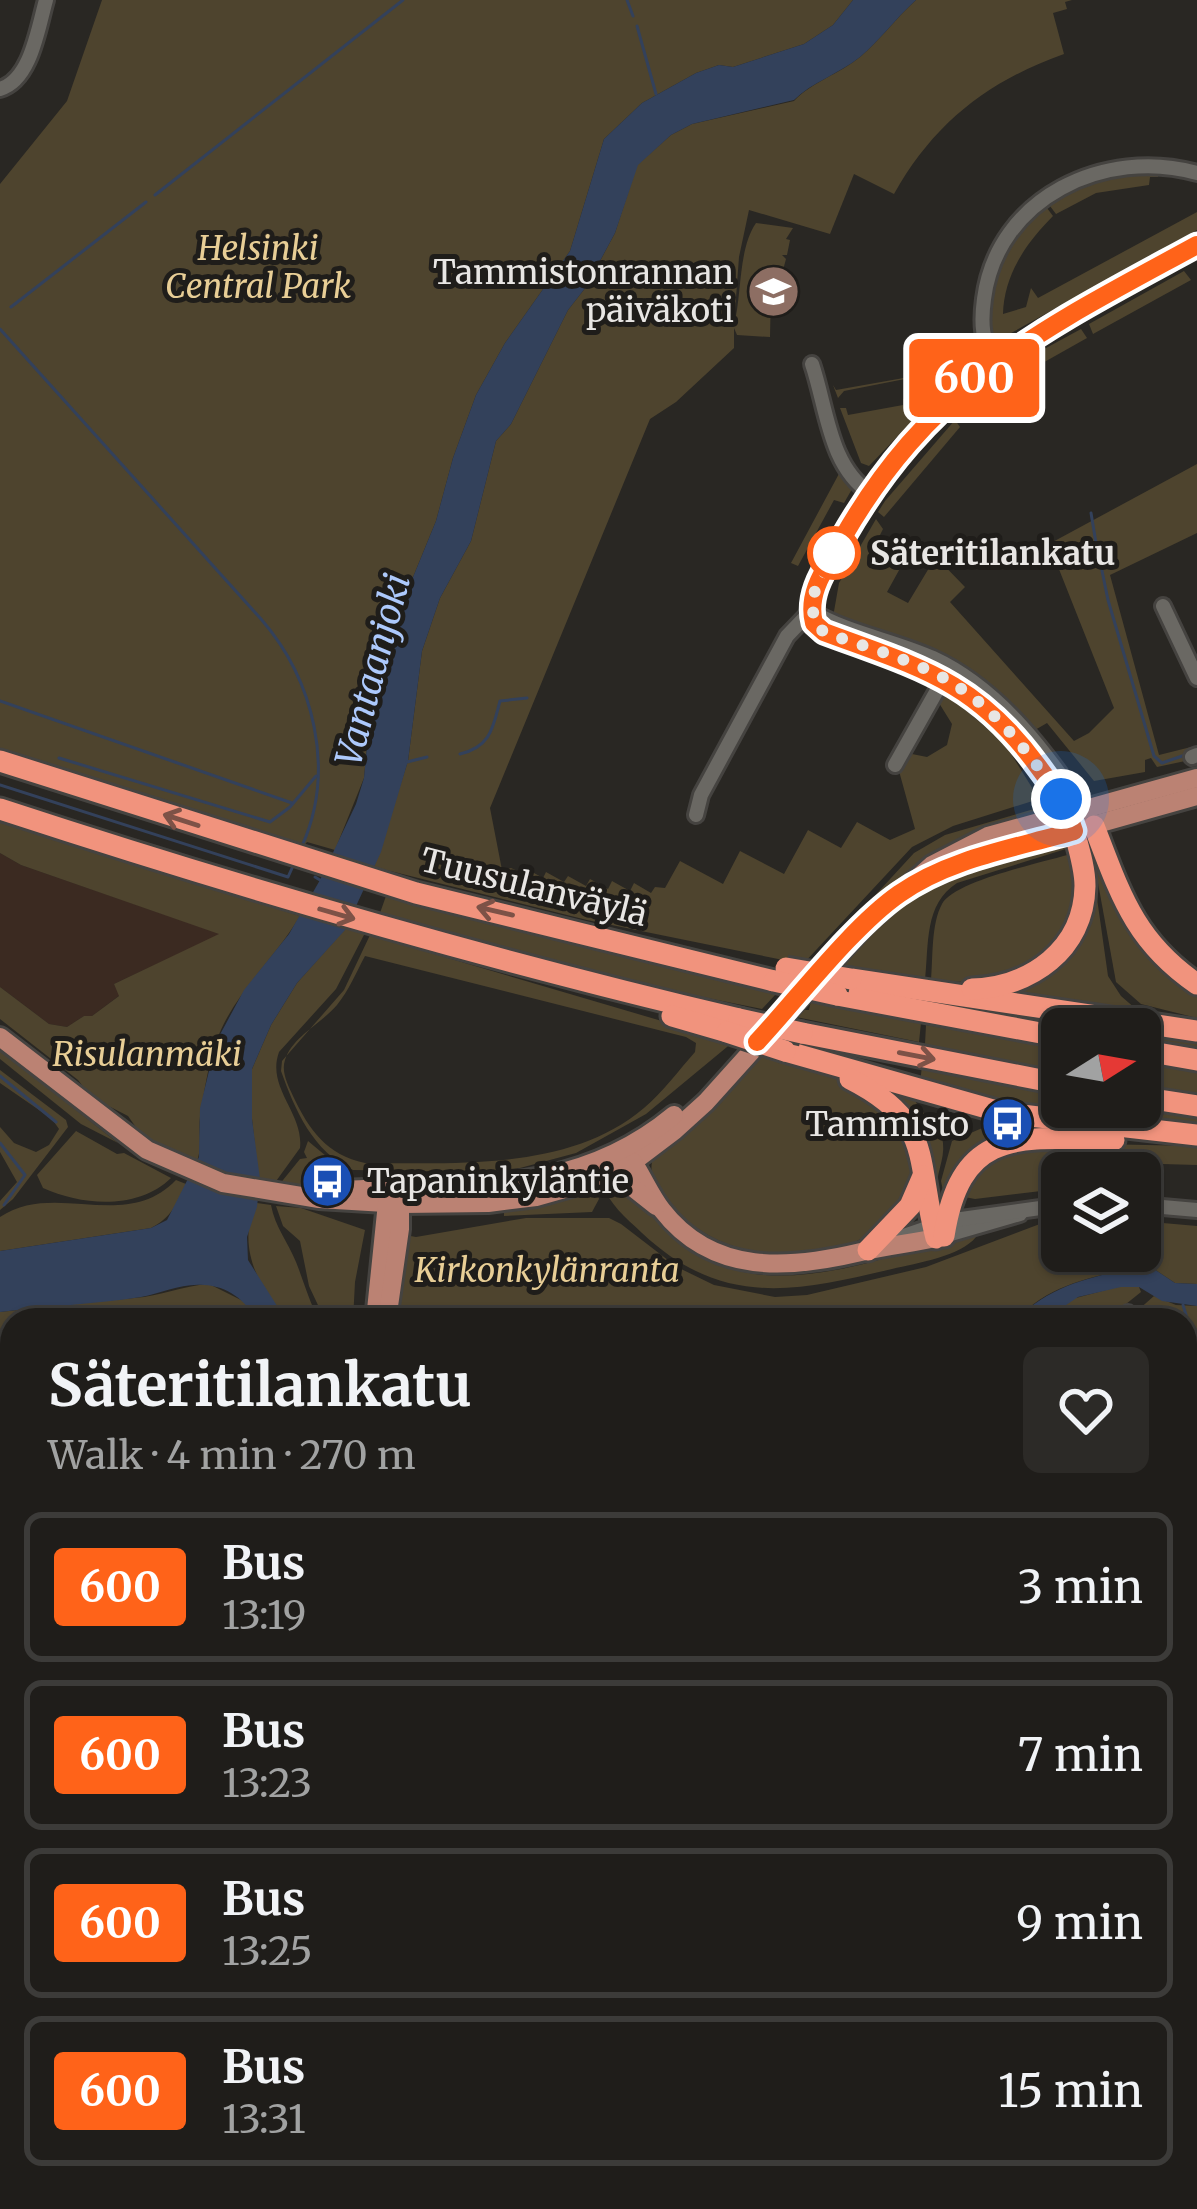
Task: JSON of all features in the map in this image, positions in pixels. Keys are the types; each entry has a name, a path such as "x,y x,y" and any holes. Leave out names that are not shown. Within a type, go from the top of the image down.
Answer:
{"highway":[{"name":"Tuusulanväylä","path":"0,760 416,893 1041,1032"},
{"path":"0,809 274,896 733,1025 802,1033 1041,1080"},
{"path":"1080,820 1140,932 1174,968 1197,984"},
{"path":"933,991 1006,986 1035,974 1057,955 1076,927 1084,899 1080,820"},
{"path":"844,987 933,991 1197,1031"},
{"path":"733,1025 785,1052 1004,1113 1197,1138"},
{"path":"1161,1054 1197,1060"},
{"path":"812,1060 877,1093 900,1111 915,1135 940,1230"},
{"path":"1161,1100 1197,1106"},
{"path":"940,1230 960,1176 995,1147 1034,1139 1197,1138"},
{"path":"868,1250 910,1206 924,1175"}],"main road":[{"path":"0,1037 104,1119 162,1157 223,1183 294,1194 395,1198 522,1183 623,1161 738,1062 900,893 969,860 1197,778"},
{"path":"1080,820 1197,796"},
{"path":"623,1161 644,1198 700,1244 733,1260 815,1263 940,1230"},
{"path":"377,1308 395,1198"},
{"path":"389,1308 395,1198"}],"street":[{"path":"0,89 22,74 46,0"},
{"path":"995,361 983,334 983,301 995,259 1020,220 1055,191 1093,172 1145,164 1197,173"},
{"path":"1080,820 1012,733 947,672 824,632 814,623 811,611 814,592 871,493 949,400 995,361 1055,323 1197,245"},
{"path":"812,364 850,478 871,493"},
{"path":"1163,606 1197,678"},
{"path":"696,815 701,795 787,636 811,611"},
{"path":"895,766 947,672"},
{"path":"1161,1207 1197,1210"},
{"path":"940,1230 1041,1208"}],"shaded area":[{"path":"0,853 21,865 221,934 114,984 120,995 92,1016 67,1027 49,1024 0,987"}],"green space":[{"name":"Helsinki Central Park","path":"102,0 853,0 833,25 804,44 733,67 719,65 696,73 642,103 604,139 570,251 505,343 476,395 436,521 372,692 364,778 335,850 307,842 303,847 0,748 0,184 67,101"},
{"path":"916,0 1072,0 1065,2 1067,9 1053,13 1064,54 1011,77 966,108 927,146 894,194 854,174 830,234 749,210 739,257 734,325 743,259 756,223 793,228 786,239 790,240 787,255 782,255 786,259 779,285 771,289 770,337 737,335 734,328 734,348 676,402 650,419 490,808 502,870 522,873 525,868 543,878 546,872 564,882 568,876 586,886 590,879 608,889 612,881 630,891 634,883 651,893 655,887 665,888 680,861 723,884 740,851 784,874 808,830 841,848 857,822 890,840 915,829 899,771 907,753 927,757 947,745 952,724 939,703 946,693 1005,744 1039,799 953,826 912,847 803,964 587,920 374,867 408,761 422,651 440,598 471,541 496,441 511,424 568,310 615,233 637,165 671,135 692,124 794,101 860,57"},
{"path":"1158,170 1158,177 1150,177 1149,185 1096,193 1056,214 1047,202 1096,176"},
{"path":"1044,204 1053,216 1018,260 1007,286 1003,314 1026,307 1031,288 1038,298 1197,212 1197,230 993,343 988,304 992,285 1008,250"},
{"path":"1184,271 1191,280 1093,334 1089,324"},
{"path":"1081,329 1087,338 986,395 982,391 1024,360"},
{"path":"970,338 975,344 968,363 869,466 861,463 840,408 846,408 848,415 903,405 903,399 913,396 905,379 844,391 838,398 833,385 836,390 943,371 970,344"},
{"path":"955,420 960,427 884,517 878,512 885,501"},
{"path":"1197,464 1197,533 1110,575 1159,755 1191,747 1190,760 1157,767 1151,758 1145,760 1145,772 1094,781 1047,723 1035,730 1003,698 833,617 839,583 876,519 883,529 874,547 903,563 887,592 908,603 929,568 923,560 934,555 965,587 950,602 1074,741 1114,708 1049,544"},
{"path":"841,470 852,489 844,503 834,500 798,566 791,563"},
{"path":"1051,804 1037,817 986,832 818,966 811,965 914,853 945,835"},
{"name":"Risulanmäki","path":"0,821 300,916 223,1025 208,1070 196,1164 140,1133 128,1116 91,1097 78,1080 0,1019 0,987 49,1024 67,1027 119,996 114,984 219,934 21,865 0,853"},
{"path":"1060,842 1069,848 957,883 946,892 933,913 925,980 833,968 887,912 924,884 973,864"},
{"path":"1092,850 1197,990 1197,1018 1141,1004 1116,982"},
{"path":"1074,853 1077,884 1071,917 1045,959 995,980 931,980 936,921 950,895 982,880"},
{"path":"1094,877 1108,976 1135,1008 1088,1008 998,995 1052,966"},
{"path":"386,896 435,909 468,911 776,994 762,1009 485,947 380,913"},
{"path":"346,928 365,933 336,989 279,1052 276,1065 297,1123 300,1148 274,1184 259,1182 252,1069 297,983"},
{"path":"370,935 733,1042 646,1114 576,1153 483,1172 353,1170 316,1141 299,1115 281,1071 287,1055 284,1074 299,1108 321,1139 340,1154 365,1163 474,1162 547,1153 614,1128 658,1095 695,1052 696,1043 365,956 337,1005 310,1029 344,990"},
{"path":"811,1001 921,1023 919,1042 796,1017 809,1010"},
{"path":"929,1001 1041,1015 1041,1022"},
{"path":"926,1025 1041,1041 1041,1070 925,1044"},
{"path":"1161,1030 1197,1034 1197,1050 1161,1044"},
{"path":"0,1050 118,1143 81,1124 0,1059"},
{"path":"759,1050 850,1084 889,1112 903,1130 914,1156 912,1190 861,1239 800,1252 739,1248 702,1232 656,1187 651,1168 654,1154"},
{"path":"1161,1060 1197,1066 1197,1098 1161,1092"},
{"path":"922,1066 1041,1088 1041,1114 1031,1113 920,1083"},
{"path":"0,1070 66,1120 68,1127 0,1210 0,1201 17,1182 0,1152 0,1127 14,1143 36,1152 49,1145 59,1129 0,1083"},
{"path":"867,1079 913,1094 938,1130 943,1149 937,1192 946,1200 942,1215 928,1165"},
{"path":"1161,1110 1197,1115 1197,1131 1161,1127"},
{"path":"994,1123 1135,1135 1028,1135 943,1191 941,1181 952,1141"},
{"path":"76,1131 171,1178 143,1196 110,1202 75,1199 43,1188 37,1175"},
{"path":"308,1141 332,1161 331,1178 299,1186 279,1185 300,1159 307,1158"},
{"path":"1044,1143 1197,1146 1197,1165 1161,1164 1161,1152 1041,1152 1041,1191 975,1199 959,1196 991,1156"},
{"path":"176,1180 186,1184 179,1198 151,1228 0,1251 0,1217 21,1207 135,1203"},
{"path":"602,1183 628,1190 696,1253 728,1268 762,1275 834,1270 975,1232 976,1237 949,1254 914,1264 823,1284 761,1288 701,1274 672,1257 624,1216"},
{"path":"595,1185 599,1199 592,1212 504,1216 504,1212"},
{"path":"257,1203 271,1205 313,1308 277,1308 267,1294 249,1250"},
{"path":"276,1206 301,1208 365,1230 354,1308 319,1308 309,1286 300,1241 283,1226"},
{"name":"Kirkonkylänranta","path":"526,1218 609,1218 677,1267 714,1285 775,1297 807,1295 926,1267 1041,1224 1041,1272 1116,1272 1061,1288 1029,1308 394,1308 405,1235"},
{"name":"Kirkonkylänranta","path":"1161,1223 1197,1226 1197,1284 1175,1283 1158,1272"},
{"path":"209,1284 249,1308 38,1308 144,1297"},
{"path":"1121,1286 1139,1287 1141,1292 1121,1308 1059,1308 1072,1299"},
{"path":"1154,1296 1176,1305 1197,1306 1197,1308 1140,1308"}],"water":[{"path":"853,0 916,0 860,57 794,100 692,124 671,135 638,165 615,233 568,310 511,424 496,441 471,541 440,598 422,651 408,761 381,852 345,930 297,983 252,1069 252,1119 260,1179 247,1237 248,1260 278,1308 248,1308 235,1295 204,1285 124,1299 0,1308 0,1251 151,1228 167,1220 199,1157 200,1108 216,1042 244,990 289,934 356,804 364,778 372,692 436,521 476,395 505,343 570,251 604,139 642,103 696,73 719,65 733,67 804,44 833,25"},
{"path":"1116,1272 1158,1272 1175,1283 1197,1284 1197,1306 1162,1301 1139,1287 1121,1287 1078,1297 1062,1308 1029,1308 1061,1289"}],"waterway":[{"path":"155,195 403,0"},
{"path":"627,0 633,16"},
{"path":"637,26 656,94"},
{"path":"11,307 146,202"},
{"name":"Vantaanjoki","path":"0,329 261,619 295,670 314,727 318,757 312,817 302,846"},
{"path":"1091,513 1097,549"},
{"path":"1100,561 1154,756 1162,763 1185,755"},
{"path":"460,754 484,741 500,701 527,698"},
{"path":"0,701 292,803"},
{"path":"407,762 427,757"},
{"path":"59,758 270,822 316,776"},
{"path":"0,785 288,877 293,866"},
{"path":"315,877 320,880"},
{"path":"0,1076 56,1122"},
{"path":"0,1143 25,1175 4,1205"}],"bus line":[{"name":"600","path":"757,1042 900,893 969,860 1074,831 1061,799 1027,751 989,710 932,671 824,632 814,623 812,597 882,475 949,400 1034,334 1197,245"}],"place":[{"name":"Tammistonrannan päiväkoti","path":"773,291"},
{"name":"Säteritilankatu","path":"834,553"},
{"name":"Tammisto","path":"1008,1124"},
{"name":"Tapaninkyläntie","path":"328,1181"}],"route":[{"path":"834,553 812,597 814,623 824,632 932,671 962,688 1012,733 1061,799"}]}
